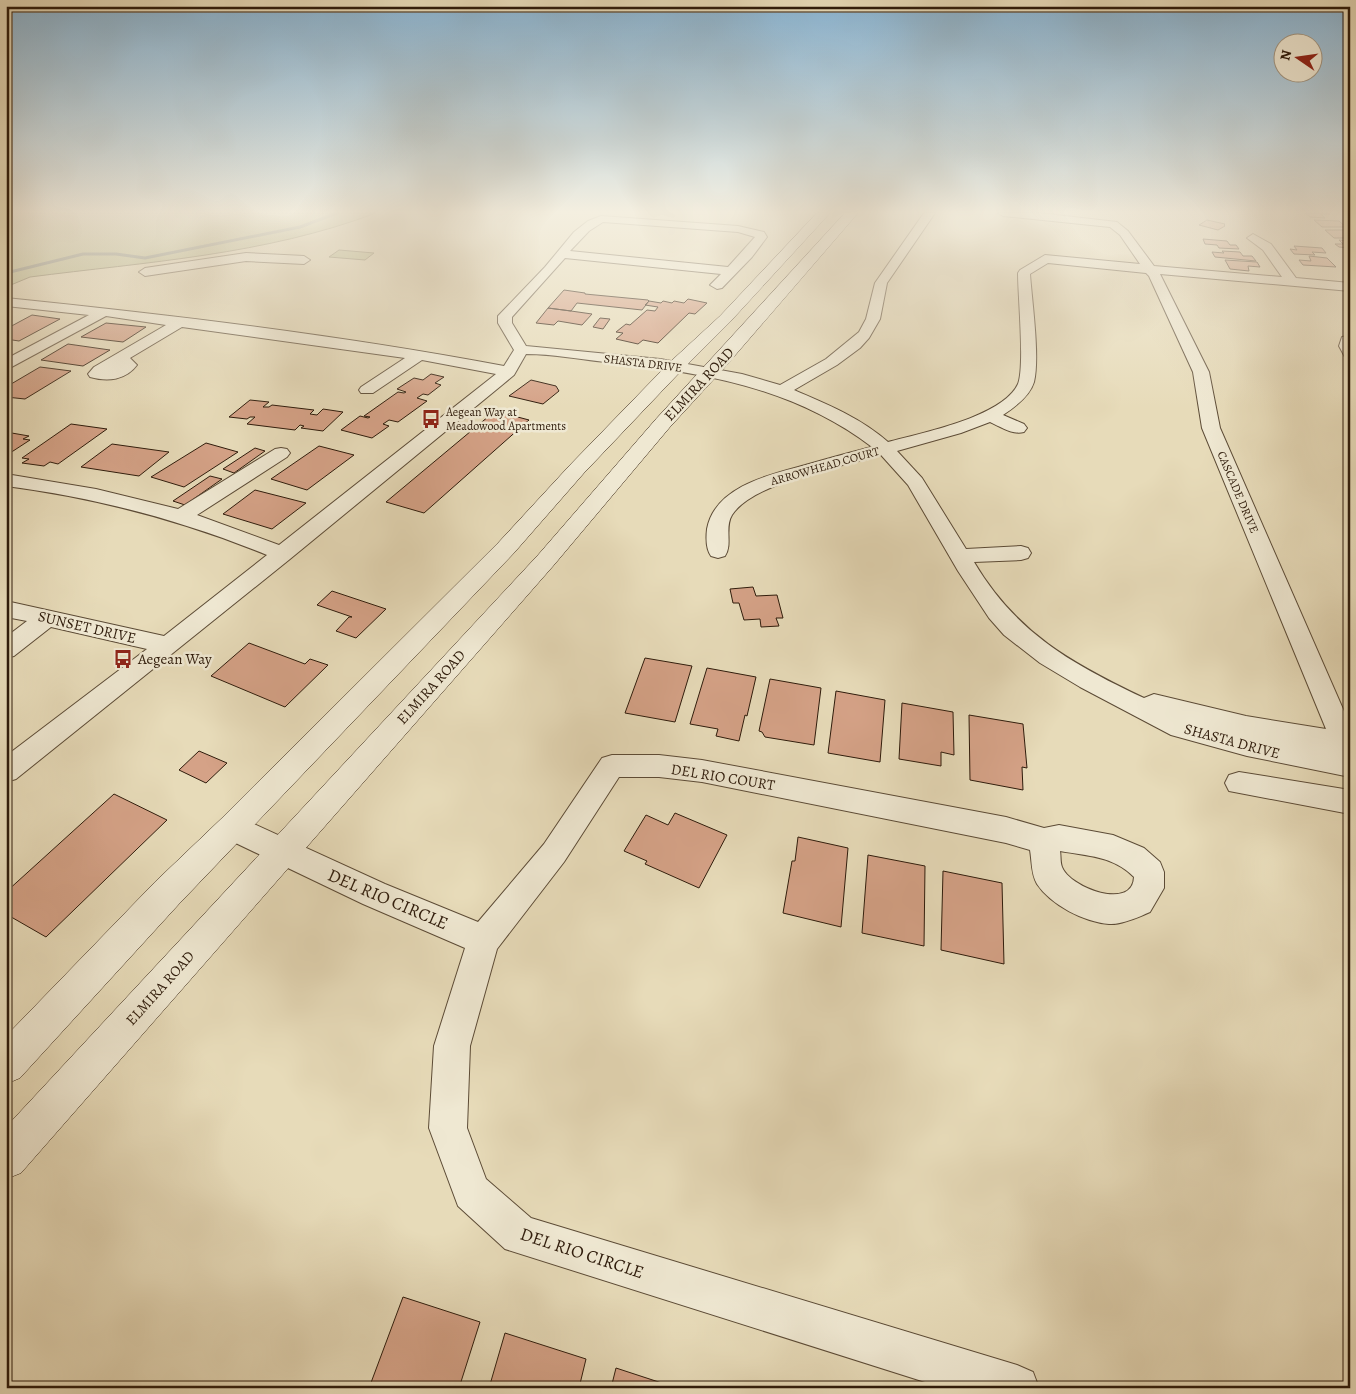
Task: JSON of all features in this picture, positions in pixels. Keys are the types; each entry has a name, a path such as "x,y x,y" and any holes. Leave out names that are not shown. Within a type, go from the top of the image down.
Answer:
{"main road":[{"name":"ELMIRA ROAD","path":"6,1064 167,893 233,828 506,548 577,468 763,278"},
{"name":"ELMIRA ROAD","path":"6,1158 546,560 614,478 794,278"}],"street":[{"path":"6,771 283,554 508,372 521,350 505,323 505,316 541,278"},
{"path":"717,285 724,278"},
{"path":"783,390 843,354 862,336 870,325 875,312 877,292 884,278"},
{"name":"ARROWHEAD COURT","path":"718,551 718,526 728,506 748,491 772,480 955,429 991,416 1016,398 1026,382 1028,358 1024,278"},
{"name":"CASCADE DRIVE","path":"1156,278 1201,372 1211,428 1348,752"},
{"path":"1245,278 1350,287"},
{"path":"1289,278 1292,282"},
{"path":"6,302 104,312 419,355 508,372"},
{"path":"6,317 30,304"},
{"path":"6,365 104,312"},
{"path":"121,357 179,323"},
{"path":"1350,340 1347,340 1346,346 1350,354"},
{"name":"SHASTA DRIVE","path":"521,350 536,350 728,374 783,390 833,413 857,427 886,449 912,476 994,610 1019,635 1064,668 1180,728 1257,750 1348,752"},
{"path":"367,390 419,355"},
{"path":"991,416 1018,428"},
{"path":"181,516 281,453"},
{"path":"6,480 45,485 139,504 209,525 283,554"},
{"path":"960,556 1021,553"},
{"name":"SUNSET DRIVE","path":"6,609 168,645"},
{"path":"6,650 48,617"},
{"name":"DEL RIO COURT","path":"484,940 554,853 612,766 660,766 702,771 1006,830 1044,841"},
{"path":"1239,783 1350,802"},
{"name":"DEL RIO CIRCLE","path":"233,828 374,894 484,940 468,985 452,1046 448,1128 472,1192 519,1235 1016,1388"}],"green space":[{"path":"6,278 27,278 6,287"}],"building":[{"path":"564,290 649,301 642,310 577,303 571,311 548,308"},
{"path":"688,299 707,303 695,314 689,313 658,343 643,340 638,344 616,339 623,333 616,332 626,324 630,325 647,310 655,311 658,307 645,305 649,301 684,303"},
{"path":"548,308 592,314 582,325 558,321 554,325 536,323"},
{"path":"32,315 60,319 19,341 6,339 6,329"},
{"path":"600,318 610,319 603,329 593,327"},
{"path":"106,323 146,327 123,342 81,337"},
{"path":"68,344 110,350 83,366 41,360"},
{"path":"40,367 71,371 25,399 6,397 6,387"},
{"path":"431,374 444,377 435,383 441,385 428,395 423,394 417,398 427,401 398,422 389,420 383,424 389,426 372,438 341,430 360,416 370,417 364,416 398,392 406,392 397,389 414,378 423,380"},
{"path":"531,380 556,386 559,391 543,404 509,396"},
{"path":"250,400 269,402 263,407 272,405 314,410 310,414 317,415 323,409 343,412 323,431 301,428 304,426 300,425 295,430 247,424 255,417 247,419 229,417"},
{"path":"495,411 529,420 424,513 386,502"},
{"path":"71,424 107,429 58,464 50,462 44,466 22,463 29,459 22,458"},
{"path":"6,432 29,436 23,439 30,440 10,453 6,453"},
{"path":"206,443 238,452 184,487 151,477"},
{"path":"112,444 169,452 139,476 81,467"},
{"path":"319,446 354,455 307,490 271,479"},
{"path":"255,448 265,451 234,473 223,469"},
{"path":"210,476 222,479 185,505 173,501"},
{"path":"255,490 306,503 272,529 223,514"},
{"path":"753,587 756,596 777,595 783,618 776,618 779,626 761,627 760,619 744,620 739,603 733,603 730,589"},
{"path":"332,591 386,609 356,638 336,631 349,617 352,617 317,605"},
{"path":"249,643 305,664 310,659 328,665 285,707 211,676"},
{"path":"645,658 692,666 675,722 625,713"},
{"path":"707,668 756,677 739,741 716,736 718,729 690,724"},
{"path":"770,679 821,688 814,745 765,737 759,731"},
{"path":"836,691 885,700 880,762 828,753"},
{"path":"902,703 953,712 954,755 941,752 941,766 899,759"},
{"path":"969,715 1023,724 1027,768 1022,767 1023,790 970,780"},
{"path":"199,751 227,763 206,783 179,770"},
{"path":"114,794 167,820 46,937 6,914 6,892"},
{"path":"675,813 727,835 699,888 645,864 647,861 624,851 646,815 668,825"},
{"path":"798,837 848,848 841,927 783,913 792,861 795,861"},
{"path":"868,855 925,866 924,946 862,933"},
{"path":"943,871 1002,883 1004,964 941,950"},
{"path":"403,1297 480,1322 459,1388 369,1388"},
{"path":"505,1333 586,1359 579,1388 489,1388"},
{"path":"616,1368 677,1388 611,1388"}],"place":[{"name":"Aegean Way at Meadowood Apartments","path":"431,419"},
{"name":"Aegean Way","path":"123,659"}]}
